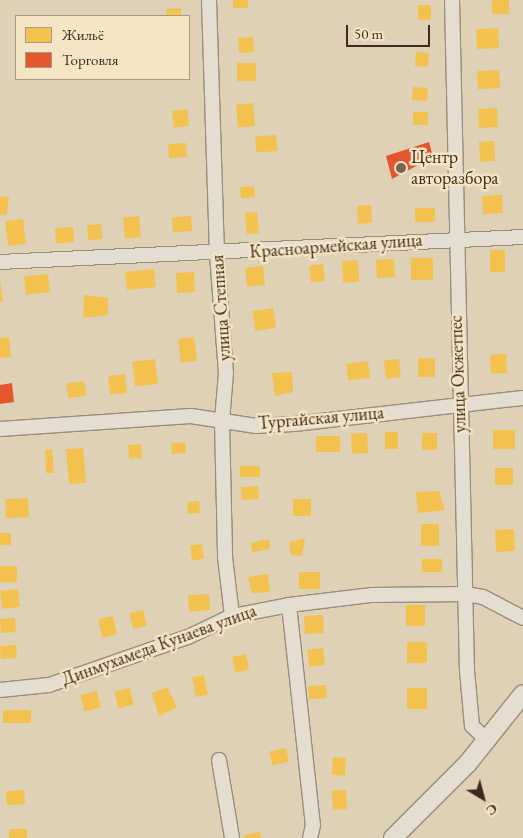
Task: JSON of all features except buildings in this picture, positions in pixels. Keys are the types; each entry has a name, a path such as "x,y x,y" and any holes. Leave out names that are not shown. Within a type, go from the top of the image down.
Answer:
{"street":[{"name":"улица Степная","path":"209,0 217,254 226,373 222,421 225,557 232,616"},
{"name":"улица Окжетпес","path":"452,0 454,238 470,713 472,726 488,741"},
{"name":"Красноармейская улица","path":"0,262 217,254 454,238 523,237"},
{"name":"Тургайская улица","path":"0,429 191,416 222,421 294,424 459,402 523,398"},
{"name":"Динмухамеда Кунаева улица","path":"0,690 49,685 188,638 232,616 289,605 372,595 465,594 483,597 523,618"},
{"path":"289,605 313,825 310,838"},
{"path":"393,838 488,741 523,694"},
{"path":"219,760 232,838"}],"place":[{"name":"Центр авторазбора","path":"401,168"}]}
